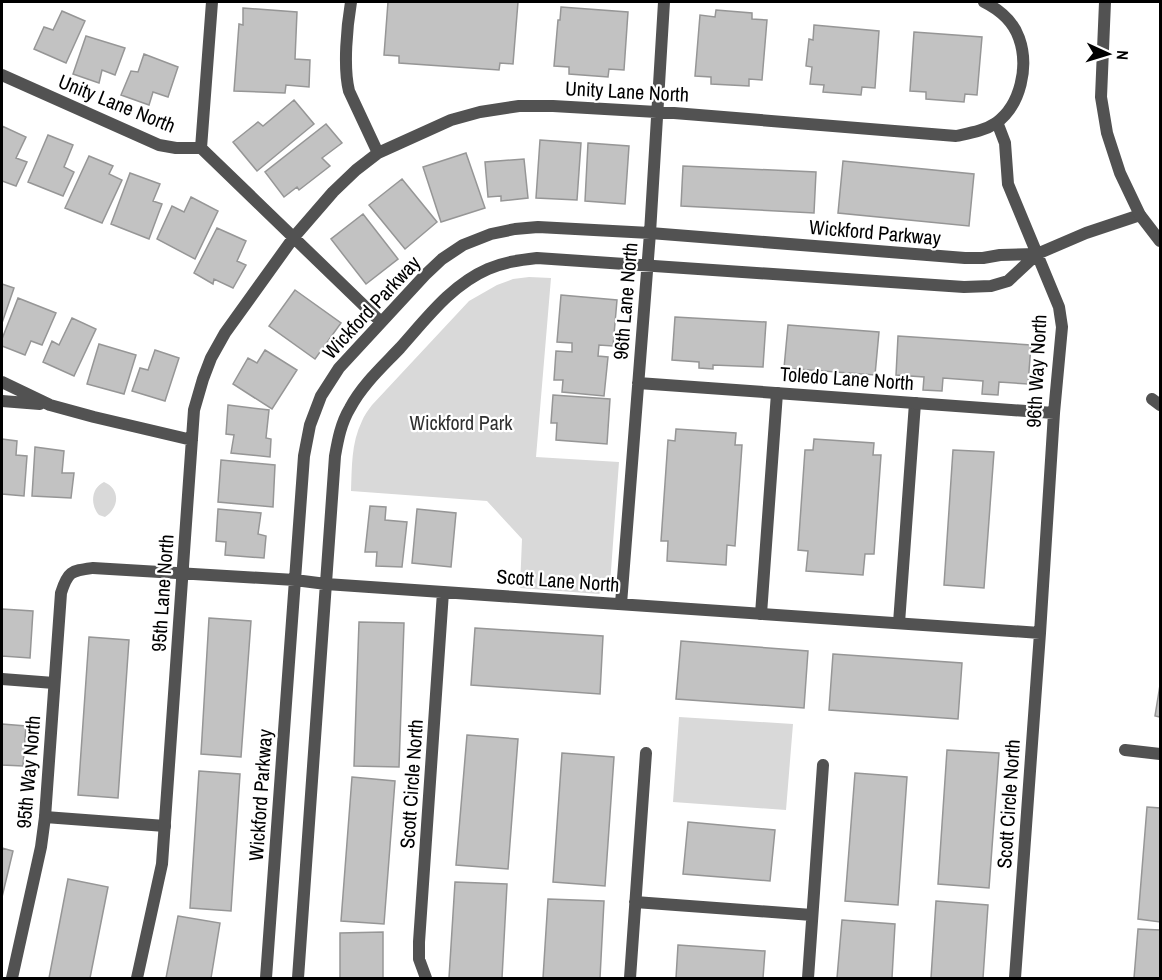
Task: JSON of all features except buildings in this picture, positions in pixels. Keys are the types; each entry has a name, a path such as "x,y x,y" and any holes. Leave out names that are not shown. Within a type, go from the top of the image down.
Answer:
{"street":[{"path":"212,2 201,148 381,322"},
{"path":"351,2 346,81 378,153"},
{"name":"96th Lane North","path":"621,604 650,233 664,2"},
{"path":"984,2 996,8 1007,19 1018,37 1023,61 1021,81 1014,105 997,122"},
{"path":"1106,2 1101,97 1107,133 1120,173 1140,215 1161,241"},
{"name":"Unity Lane North","path":"2,75 159,145 201,148"},
{"name":"Unity Lane North","path":"294,237 333,192 378,153 451,120 480,112 519,106 553,106 658,112 956,136 977,132 997,122"},
{"name":"96th Way North","path":"997,122 1005,143 1008,184 1059,306 1062,327 1054,413 1040,633"},
{"name":"Wickford Parkway","path":"298,978 335,456 340,430 350,408 366,384 447,297 466,282 487,270 511,261 537,258 964,287 992,286 1008,281 1037,254 1086,233 1140,215"},
{"name":"Wickford Parkway","path":"266,978 304,456 309,425 321,396 339,368 442,259 464,245 490,234 538,227 650,233 965,258 1037,254"},
{"name":"95th Lane North","path":"137,978 162,864 194,411 202,379 225,333 294,237"},
{"path":"2,382 50,405 192,440"},
{"name":"Toledo Lane North","path":"638,383 1054,413"},
{"path":"761,614 777,393"},
{"path":"2,401 50,405"},
{"path":"899,623 915,403"},
{"name":"Scott Lane North","path":"74,570 93,568 295,580 1040,633"},
{"name":"95th Way North","path":"12,978 41,848 45,817 61,593 65,580 74,570"},
{"name":"Scott Circle North","path":"426,978 419,959 419,942 443,592"},
{"name":"Scott Circle North","path":"1015,978 1040,633"},
{"path":"2,679 54,683"},
{"path":"1125,750 1161,754"},
{"path":"630,978 646,753"},
{"path":"808,978 823,765"},
{"path":"45,817 165,826"},
{"path":"635,902 812,915"}],"green space":[{"name":"Wickford Park","path":"551,278 536,457 619,462 610,584 599,594 520,588 522,539 487,501 351,491 353,456 358,429 372,405 469,301 497,285 513,279"},
{"path":"104,482 113,489 116,499 113,509 105,517 99,515 93,502 96,488"},
{"path":"679,717 793,724 786,810 673,802"}]}
